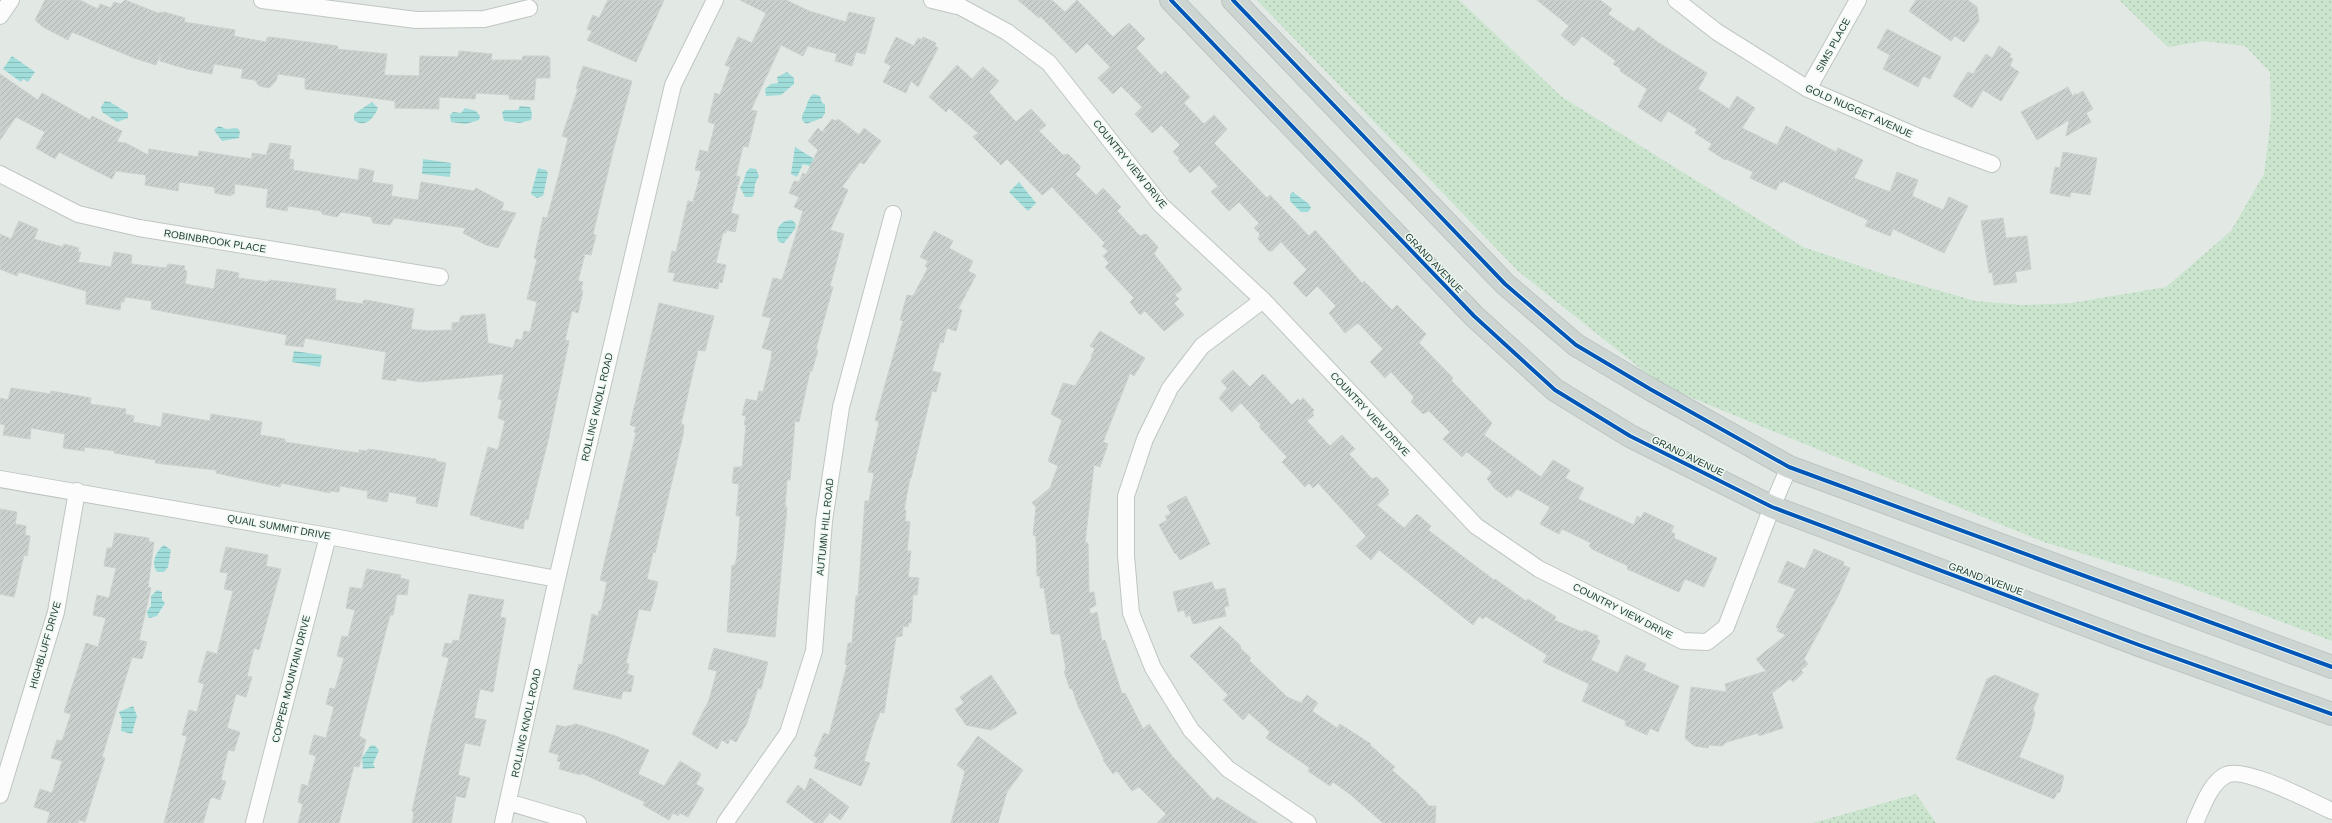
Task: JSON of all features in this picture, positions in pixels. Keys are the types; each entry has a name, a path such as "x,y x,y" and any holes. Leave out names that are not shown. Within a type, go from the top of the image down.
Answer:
{"main road":[{"name":"GRAND AVENUE","path":"1171,0 1474,316 1555,390 1630,436 1772,507 2139,645 2332,714"},
{"path":"1233,0 1505,284 1576,345 1650,390 1789,467 2332,667"}],"street":[{"path":"0,16 11,0"},
{"path":"262,0 416,20 484,19 529,8"},
{"name":"ROLLING KNOLL ROAD","path":"503,823 557,580 673,85 715,0"},
{"name":"COUNTRY VIEW DRIVE","path":"932,0 961,7 1007,32 1049,63 1161,205 1263,300 1476,526 1539,569 1682,641 1707,642 1726,627 1789,467"},
{"name":"GOLD NUGGET AVENUE","path":"1676,0 1717,32 1808,89 1921,138 1992,164"},
{"name":"SIMS PLACE","path":"1808,89 1858,0"},
{"name":"ROBINBROOK PLACE","path":"0,174 78,214 139,228 440,277"},
{"name":"AUTUMN HILL ROAD","path":"725,823 788,733 814,651 824,521 841,407 893,214"},
{"path":"1263,300 1202,346 1170,388 1145,439 1126,496 1126,563 1131,613 1153,668 1191,730 1228,769 1308,823"},
{"name":"QUAIL SUMMIT DRIVE","path":"0,479 77,491 328,536 557,580"},
{"name":"HIGHBLUFF DRIVE","path":"0,795 56,612 77,491"},
{"name":"COPPER MOUNTAIN DRIVE","path":"254,823 328,536"},
{"path":"2194,823 2206,798 2219,780 2227,775 2235,773 2251,776 2332,810"},
{"path":"508,802 578,823"}],"green space":[{"path":"1257,0 1459,0 1562,97 1803,247 1889,276 1975,301 2023,305 2071,303 2166,287 2231,231 2264,174 2271,117 2270,72 2245,46 2204,41 2168,47 2119,0 2332,0 2332,641 2176,582 2044,542 1685,395 1679,399 1518,271"},
{"path":"1916,794 1936,823 1813,823"}],"water":[{"path":"12,56 35,72 28,82 23,79 21,82 3,69"},
{"path":"787,72 794,78 794,84 781,95 766,96 765,89 771,84 778,83 777,77"},
{"path":"814,94 820,96 822,103 825,104 825,113 822,118 806,124 802,120 802,115 808,101"},
{"path":"105,101 110,102 128,113 128,118 117,122 102,112 101,107"},
{"path":"372,102 378,108 372,119 365,123 354,120 354,114"},
{"path":"520,106 530,107 532,114 531,120 520,123 504,121 502,112 505,110 518,110"},
{"path":"465,108 476,111 480,116 479,120 466,124 451,122 450,115 453,112 461,113"},
{"path":"219,126 226,129 237,128 240,131 239,138 222,141 214,130"},
{"path":"795,147 816,160 814,167 803,164 797,177 791,174"},
{"path":"423,159 451,163 450,177 422,174"},
{"path":"538,168 546,170 548,173 543,196 537,198 531,194"},
{"path":"750,168 756,169 759,176 755,184 754,194 752,197 745,197 740,187 746,172"},
{"path":"1019,182 1036,203 1028,211 1009,192"},
{"path":"1293,192 1309,204 1311,208 1308,212 1301,212 1290,201 1290,194"},
{"path":"792,220 796,224 795,229 784,243 779,242 777,238 777,230 784,222"},
{"path":"294,351 322,355 320,367 292,362"},
{"path":"164,545 171,550 168,567 164,572 157,572 154,565 155,557"},
{"path":"157,590 162,592 162,600 165,603 157,616 150,618 148,617 147,611 151,606 151,596"},
{"path":"133,706 137,716 132,734 121,731 122,720 119,712"},
{"path":"374,745 379,750 373,764 375,768 363,769 362,758 370,746"}],"building":[{"path":"45,0 80,0 98,9 100,4 111,8 114,2 121,4 125,0 158,13 164,12 185,18 184,22 235,30 234,36 266,42 267,38 270,37 338,46 337,49 387,54 384,75 419,76 420,56 458,57 459,51 492,54 491,60 522,60 523,56 547,56 550,58 550,78 536,78 534,100 509,99 509,95 476,93 475,99 439,97 439,109 395,108 395,101 305,89 305,78 278,74 276,81 269,88 259,86 255,80 241,78 243,69 214,64 212,74 187,69 160,61 160,55 156,65 134,58 72,32 68,40 43,27 35,20"},
{"path":"608,0 664,0 636,62 587,40 592,31 587,29 593,15 599,18"},
{"path":"740,0 786,0 809,11 846,22 849,12 875,18 865,54 856,52 852,66 835,61 837,54 808,46 803,56 781,45 751,110 757,111 748,147 743,146 736,176 740,177 731,213 739,215 735,232 726,230 726,233 723,233 716,263 726,265 722,283 719,282 718,289 673,281 675,273 668,272 672,251 676,252 688,201 693,202 701,171 695,170 700,150 708,152 715,124 708,122 715,93 720,95 730,67 725,65 738,37 752,43 766,13"},
{"path":"1018,0 1052,0 1065,12 1077,0 1113,37 1129,23 1145,39 1136,48 1161,75 1165,71 1190,97 1184,103 1204,124 1214,115 1227,129 1214,143 1267,198 1270,195 1309,236 1315,230 1362,283 1364,281 1392,310 1397,305 1426,334 1419,343 1453,378 1451,380 1492,423 1484,435 1541,477 1553,460 1570,470 1565,478 1584,488 1578,499 1634,525 1637,516 1641,518 1644,512 1674,526 1671,532 1675,534 1674,538 1717,558 1704,587 1685,579 1679,592 1627,569 1628,566 1592,549 1589,546 1591,543 1562,529 1559,534 1540,524 1550,507 1517,489 1511,497 1509,495 1507,498 1494,488 1487,479 1492,472 1467,452 1462,457 1443,439 1450,432 1429,411 1423,414 1411,402 1414,397 1391,372 1385,378 1370,362 1383,349 1358,323 1345,333 1329,313 1336,306 1317,286 1306,297 1293,283 1307,270 1281,242 1272,251 1269,251 1258,239 1260,234 1254,228 1259,223 1239,202 1229,211 1211,192 1218,186 1199,165 1190,173 1178,160 1180,159 1173,152 1180,145 1161,125 1152,133 1135,114 1142,107 1121,86 1113,94 1098,78 1110,67 1087,43 1076,53 1040,16 1039,18"},
{"path":"1537,0 1600,0 1612,9 1608,14 1634,32 1638,27 1659,43 1707,73 1698,89 1729,109 1737,96 1755,108 1742,128 1777,145 1786,126 1836,152 1838,148 1863,160 1854,178 1890,192 1897,172 1918,180 1912,196 1943,210 1949,197 1968,206 1944,253 1893,229 1890,236 1865,226 1868,220 1783,181 1782,183 1780,182 1776,190 1750,178 1753,172 1726,159 1725,160 1708,149 1712,144 1695,133 1697,129 1668,111 1661,122 1638,107 1647,89 1620,71 1621,69 1613,64 1616,61 1582,36 1574,46 1561,35 1569,26"},
{"path":"1916,0 1968,0 1977,7 1979,21 1964,42 1955,36 1951,41 1909,11"},
{"path":"1887,29 1941,57 1930,79 1923,76 1918,87 1883,69 1890,55 1877,48"},
{"path":"896,37 914,46 918,38 922,40 923,37 936,43 935,46 938,48 918,87 911,81 906,93 883,82 891,66 884,62"},
{"path":"1999,46 2011,54 2009,57 2013,59 2010,66 2019,72 2001,101 1983,90 1972,108 1953,96 1968,72 1973,74 1986,54 1992,58"},
{"path":"957,65 972,79 983,67 999,81 989,92 1016,122 1031,109 1046,125 1039,131 1063,155 1068,154 1080,166 1080,169 1075,174 1096,195 1103,188 1121,207 1117,211 1140,236 1146,234 1158,247 1154,254 1182,289 1175,295 1179,299 1174,303 1184,315 1164,331 1145,311 1140,315 1130,302 1134,298 1105,267 1109,263 1103,256 1108,251 1102,246 1105,243 1052,187 1042,195 1007,159 1001,165 973,137 978,133 949,108 946,112 929,97"},
{"path":"583,66 632,81 593,234 596,235 591,255 585,254 578,281 583,282 581,290 583,291 578,313 572,311 565,340 569,341 548,441 528,520 525,519 523,529 480,519 480,517 470,515 488,447 498,450 505,421 498,418 502,400 498,399 504,374 420,382 396,378 396,381 382,379 386,352 305,338 303,347 285,345 287,335 151,309 152,301 125,297 124,302 121,302 120,310 86,304 86,291 19,272 17,276 0,269 0,234 11,239 19,221 38,229 34,239 63,247 64,244 79,248 78,252 81,252 78,262 111,267 114,252 132,255 131,264 166,268 168,264 185,266 184,270 187,271 185,284 214,289 217,269 239,273 238,278 269,282 269,280 336,289 335,300 363,304 363,301 366,300 414,309 411,329 428,331 452,330 452,323 459,322 461,316 485,314 488,343 513,348 516,339 522,340 524,331 530,332 537,302 527,299 537,259 534,258 543,217 547,218 559,174 568,138 562,136 578,89 576,88"},
{"path":"0,74 38,100 42,93 90,120 92,116 122,131 117,142 126,143 148,155 149,149 198,157 199,151 252,159 252,153 266,155 270,143 291,146 289,159 294,160 293,170 358,180 360,168 374,171 372,182 393,185 391,196 418,200 421,182 474,191 476,188 504,203 501,210 516,213 498,248 486,245 463,233 466,228 394,218 390,225 373,223 371,217 341,212 337,217 322,214 321,211 288,206 287,211 266,207 268,189 235,184 234,194 231,194 231,196 215,193 214,187 179,182 178,191 145,185 146,175 116,171 112,179 59,152 55,159 36,148 45,132 16,117 0,140"},
{"path":"2068,87 2073,97 2075,93 2076,95 2083,91 2093,109 2086,113 2091,122 2066,136 2069,120 2037,140 2021,112"},
{"path":"832,119 836,121 838,119 859,135 864,128 881,141 864,164 860,162 842,187 848,190 830,230 844,234 830,286 833,287 816,349 818,350 812,371 810,371 799,422 795,421 790,480 787,480 785,507 787,507 775,637 727,632 732,565 735,565 737,555 740,516 736,516 739,484 732,483 734,467 742,467 746,425 744,425 746,416 742,415 746,399 757,401 759,391 763,392 772,351 762,348 771,318 762,316 773,278 782,280 803,211 794,207 799,197 789,193 794,181 799,182 803,173 806,175 818,150 808,141 818,128 822,132"},
{"path":"2063,152 2097,158 2090,195 2071,192 2070,197 2050,193 2055,167 2060,168"},
{"path":"2003,218 2006,238 2027,236 2031,269 2015,272 2017,282 1994,285 1992,272 1989,273 1981,221"},
{"path":"934,231 953,241 949,248 973,261 968,271 976,275 958,309 962,310 956,331 947,328 943,343 940,342 932,371 941,373 936,392 932,391 910,478 904,510 906,510 905,521 910,522 907,551 911,551 908,577 919,578 917,595 913,595 911,623 909,622 908,627 903,626 902,636 896,637 884,713 880,712 877,719 864,761 870,763 861,786 814,768 818,758 814,756 824,733 829,735 847,665 845,664 848,643 852,643 856,596 858,596 865,501 869,501 874,473 868,472 879,422 875,420 903,321 900,320 907,295 913,296 928,268 925,266 928,261 920,257"},
{"path":"659,303 714,316 705,351 698,350 681,424 684,425 683,435 655,553 653,552 647,579 658,582 650,611 639,609 626,663 629,664 627,674 634,676 631,692 623,691 621,699 573,689 579,664 582,665 592,614 598,616 599,611 601,611 607,582 600,580 636,433 634,432 636,427 630,425"},
{"path":"1100,331 1145,358 1134,376 1130,373 1103,442 1108,444 1100,467 1094,465 1085,543 1088,543 1089,593 1094,592 1096,605 1089,609 1091,614 1097,612 1102,641 1105,640 1122,694 1125,693 1143,729 1149,724 1172,756 1214,801 1217,797 1258,823 1157,823 1166,814 1139,787 1132,791 1117,771 1113,774 1103,760 1104,759 1078,706 1072,688 1070,689 1064,671 1066,670 1060,634 1051,634 1044,588 1040,588 1040,576 1037,576 1036,536 1033,535 1036,507 1032,503 1050,488 1058,466 1048,461 1062,420 1051,414 1063,383 1075,386 1092,358 1091,356 1095,349 1090,346"},
{"path":"1233,370 1250,387 1263,374 1292,405 1298,399 1300,401 1303,398 1314,410 1312,413 1314,415 1307,421 1330,446 1342,435 1355,449 1349,454 1372,479 1377,477 1389,490 1387,492 1389,494 1377,505 1404,528 1417,514 1431,526 1428,530 1494,580 1495,579 1526,601 1528,599 1556,617 1554,620 1582,632 1584,630 1598,636 1597,639 1600,641 1591,660 1618,673 1626,655 1646,664 1643,670 1679,686 1658,732 1650,728 1647,735 1625,725 1626,721 1582,701 1589,684 1543,662 1547,655 1485,616 1483,619 1479,616 1473,625 1379,550 1371,560 1356,546 1366,536 1318,483 1313,488 1309,483 1305,487 1282,462 1287,457 1259,427 1261,425 1241,403 1232,412 1219,398 1227,388 1221,381"},
{"path":"11,388 51,394 51,391 91,398 90,404 126,409 125,414 134,416 133,422 161,427 163,413 210,421 211,414 262,422 260,435 285,439 285,442 359,453 359,450 367,451 368,449 436,459 436,461 446,463 437,507 416,503 417,497 389,492 387,502 367,498 368,491 340,486 339,492 330,491 330,493 281,483 280,487 216,473 216,470 155,463 156,460 114,453 115,451 85,447 84,451 63,448 65,434 31,428 30,439 3,435 5,425 0,424 0,398 8,400"},
{"path":"1186,496 1210,544 1180,560 1176,553 1175,554 1159,525 1167,520 1165,516 1171,514 1167,506"},
{"path":"0,509 17,512 15,524 26,526 25,535 30,536 27,556 24,555 14,597 0,594"},
{"path":"115,533 149,538 149,542 154,542 148,587 151,588 139,640 147,642 142,659 132,657 102,757 105,758 85,822 79,820 78,823 47,823 50,812 34,807 40,789 52,793 62,761 51,758 57,740 62,741 71,714 64,712 86,643 98,647 106,618 93,615 97,595 109,598 116,568 104,566 107,548 112,548"},
{"path":"226,547 268,555 266,566 281,569 259,650 254,648 247,676 252,677 246,697 236,694 227,728 240,732 234,751 228,750 221,780 226,781 220,800 212,797 210,799 203,823 164,823 187,736 182,735 189,710 197,712 204,684 198,682 207,651 217,654 233,591 224,589 228,573 220,572"},
{"path":"1814,549 1844,562 1843,565 1850,568 1838,596 1804,659 1808,664 1801,670 1803,673 1793,682 1790,679 1772,693 1783,728 1759,736 1758,733 1727,742 1722,746 1709,745 1708,748 1694,746 1685,738 1691,687 1727,692 1725,684 1766,671 1756,659 1786,635 1777,631 1779,629 1776,627 1796,589 1778,582 1787,561 1805,569"},
{"path":"367,569 401,575 400,578 409,580 407,595 397,594 393,615 390,615 359,736 366,740 359,767 354,766 339,823 298,823 303,804 298,802 302,784 308,786 316,756 309,754 314,735 326,738 334,707 326,704 330,688 335,689 344,658 337,656 342,636 348,637 355,610 346,608 350,587 362,589"},
{"path":"1212,582 1215,590 1225,588 1229,606 1224,607 1226,616 1193,624 1190,615 1186,617 1184,610 1178,612 1173,592"},
{"path":"469,594 504,600 500,617 506,618 493,692 480,689 474,718 486,720 480,746 465,743 458,775 470,778 465,798 456,796 451,823 412,823 414,812 412,811 431,726 449,658 442,656 445,643 452,644 453,640 459,641"},
{"path":"1220,626 1241,646 1240,648 1251,658 1249,660 1287,697 1301,703 1307,695 1318,703 1312,711 1337,728 1340,724 1371,744 1370,745 1395,767 1392,770 1419,794 1429,806 1436,806 1435,823 1383,823 1351,795 1333,782 1330,786 1308,771 1310,768 1266,738 1270,732 1249,713 1243,720 1223,700 1228,695 1190,656"},
{"path":"714,648 768,662 761,689 758,688 747,723 736,742 730,739 728,744 722,740 717,749 692,734 709,700 717,671 708,669"},
{"path":"991,675 1017,713 991,730 966,725 955,709 964,703 960,697"},
{"path":"1995,675 2039,694 2033,709 2035,713 2031,729 2019,757 2064,776 2060,792 2057,793 2054,799 1956,759 1987,679"},
{"path":"576,724 616,736 649,750 638,774 664,786 680,761 701,774 696,784 704,789 688,817 680,813 678,816 673,813 669,820 643,805 645,802 581,773 581,775 559,769 561,762 557,761 559,755 549,752 557,725 565,727"},
{"path":"978,736 1023,770 1007,792 998,823 951,823 965,771 957,765"},
{"path":"810,778 849,807 840,820 830,813 822,823 815,823 786,802 798,785 805,791"}],"cycle path":[{"path":"1171,0 1474,316 1555,390 1630,436 1772,507 2139,645 2332,714"},
{"path":"1233,0 1505,284 1576,345 1650,389 1789,467 2332,667"}]}
